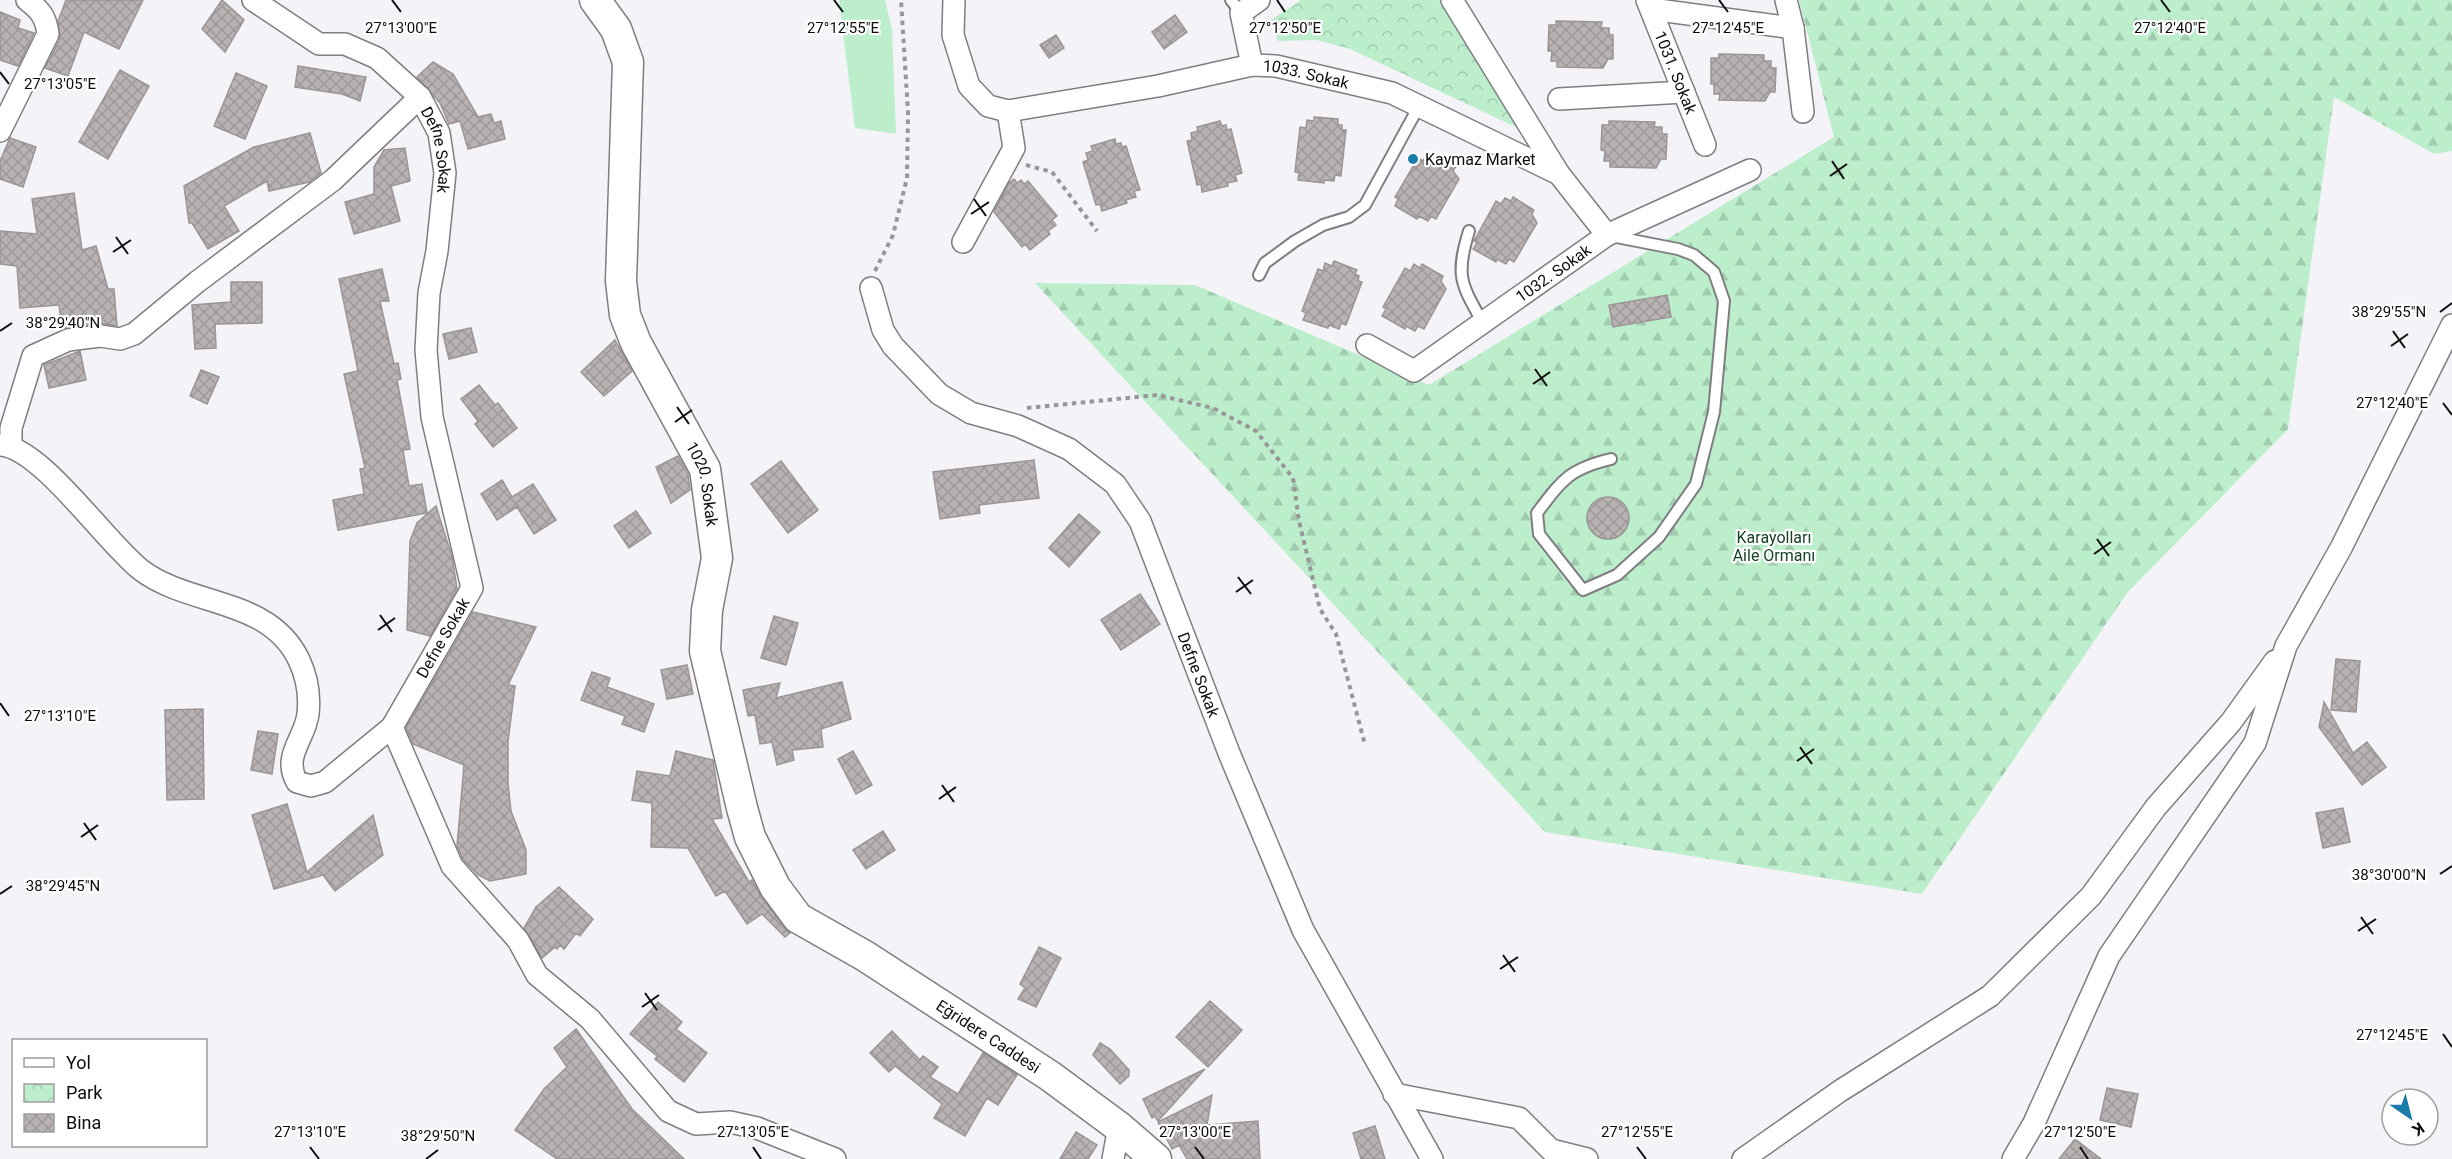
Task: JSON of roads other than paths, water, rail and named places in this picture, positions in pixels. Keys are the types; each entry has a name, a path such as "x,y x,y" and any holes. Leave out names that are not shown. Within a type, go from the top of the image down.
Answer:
{"street":[{"path":"0,131 48,34 46,19 40,10 27,0"},
{"name":"Defne Sokak","path":"253,0 319,44 345,44 377,58 420,97 440,133 445,173 437,251 429,293 426,350 432,417 472,588 393,727"},
{"name":"1020. Sokak","path":"595,0 616,29 628,62 621,281 625,315 636,343 705,469 717,558 707,610 705,651 715,701 750,837 775,887 798,918 813,927"},
{"path":"954,0 953,35 969,86 988,106 1008,111 1014,148 963,242"},
{"path":"1252,65 1236,6 1259,0"},
{"path":"1452,0 1559,174"},
{"path":"1786,0 1793,28 1803,112"},
{"path":"1649,5 1793,28"},
{"name":"1031. Sokak","path":"1649,5 1705,145"},
{"name":"1033. Sokak","path":"1008,111 1158,86 1252,65 1276,66 1392,93 1559,174 1607,235"},
{"path":"1558,99 1684,92"},
{"path":"420,97 333,180 197,282 134,334 120,339 100,336 68,340 33,356 5,445 50,476 116,547 142,571 170,585 240,608 275,629 299,659 308,686 308,715 292,758 291,770 297,782 311,786 325,782 393,727 452,866 518,940 537,975 590,1019 641,1082 668,1111 696,1124 730,1122 757,1128 835,1159"},
{"name":"1032. Sokak","path":"1367,345 1414,371 1607,235 1750,170"},
{"name":"Defne Sokak","path":"871,288 883,330 893,346 939,394 971,413 1018,426 1069,449 1115,484 1140,521 1229,753 1303,930 1432,1159"},
{"path":"1743,1159 1840,1091 1990,996 2091,896 2156,807 2231,722 2286,646 2342,548 2452,325"},
{"path":"2013,1159 2034,1123 2109,956 2255,743 2286,646"},
{"name":"Eğridere Caddesi","path":"813,927 865,956 1050,1076 1119,1127 1156,1159"},
{"path":"1394,1094 1519,1118 1551,1150 1587,1159"},
{"path":"1113,1159 1119,1127"}],"lane":[{"path":"1259,275 1265,263 1295,241 1323,225 1349,217 1365,205 1419,106"},
{"path":"1469,231 1459,262 1464,289 1483,323"},
{"path":"1607,235 1678,249 1694,255 1713,272 1724,301 1714,412 1696,484 1659,537 1617,575 1583,590 1539,534 1537,513 1561,481 1585,465 1611,459"}],"place":[{"name":"Kaymaz Market","path":"1413,159"}],"park label":[{"name":"Karayolları Aile Ormanı","path":"1774,546"}]}
